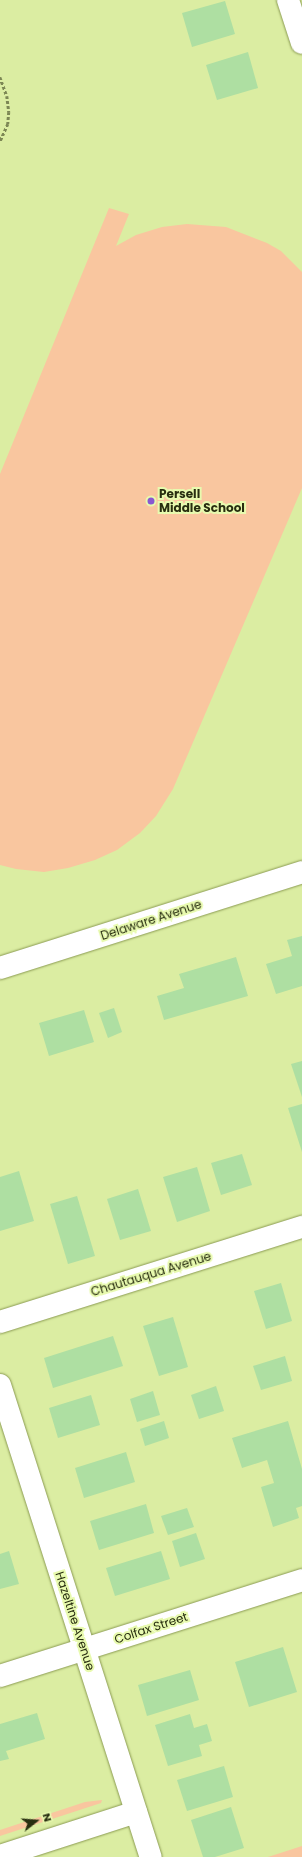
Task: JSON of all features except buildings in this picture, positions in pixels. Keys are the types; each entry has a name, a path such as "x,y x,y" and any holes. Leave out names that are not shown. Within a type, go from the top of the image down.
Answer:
{"street":[{"path":"288,0 302,43"},
{"name":"Delaware Avenue","path":"0,968 302,872"},
{"name":"Chautauqua Avenue","path":"0,1322 302,1227"},
{"name":"Hazeltine Avenue","path":"0,1385 151,1857"},
{"name":"Colfax Street","path":"0,1676 302,1580"},
{"path":"0,1856 136,1812"}],"path":[{"path":"0,77 7,96 9,112 8,124 0,142"}],"shaded area":[{"path":"109,208 129,214 116,246 136,235 162,227 187,224 226,227 267,243 281,251 302,272 302,488 173,789 156,816 140,833 117,850 95,860 68,868 44,872 16,869 0,865 0,474"},
{"path":"102,1800 101,1803 0,1836 0,1830 85,1802"},
{"path":"302,1846 302,1857 268,1857"}],"place":[{"name":"Persell Middle School","path":"151,501"}]}
